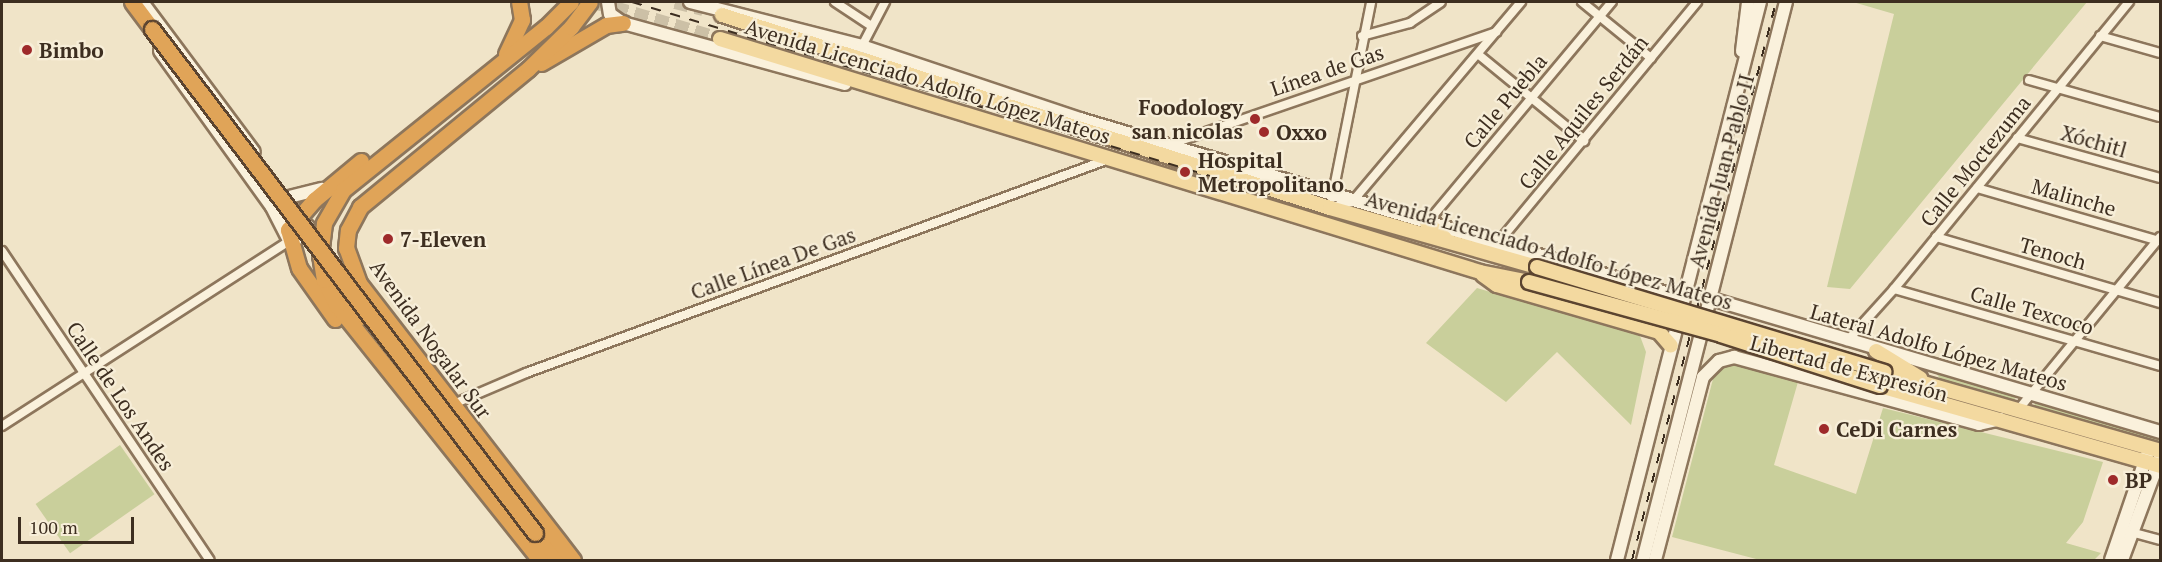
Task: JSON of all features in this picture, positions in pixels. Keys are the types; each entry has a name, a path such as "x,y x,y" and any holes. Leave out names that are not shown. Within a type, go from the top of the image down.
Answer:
{"highway":[{"path":"132,2 557,561"},
{"path":"499,64 519,31 522,20 519,2"},
{"path":"540,561 396,379 368,348 329,292 320,265 321,234 329,209 343,190 546,27 571,2"},
{"name":"Avenida Nogalar Sur","path":"573,561 359,283 346,248 348,230 360,207 528,69 572,27 590,2"},
{"path":"528,69 606,25 623,23"},
{"path":"368,348 351,337 333,318 299,268 289,242 289,226 330,186 390,140 421,128"},
{"path":"359,283 345,289 347,303 382,351 396,379"}],"main road":[{"name":"Avenida Licenciado Adolfo López Mateos","path":"722,15 870,60 911,68 1331,202 1448,242 1537,267 2000,419 2156,459"},
{"name":"Avenida Licenciado Adolfo López Mateos","path":"720,39 1109,159 1305,215 1480,272 1529,282 1882,379 1935,387 2018,410 2156,459"},
{"path":"870,60 890,55"},
{"path":"1427,223 1448,242"},
{"path":"1480,272 1497,285 1651,329 1664,335 1671,346"},
{"path":"1876,351 1935,387"}],"street":[{"path":"2,426 289,242 272,207 124,2"},
{"path":"142,2 300,213"},
{"path":"608,2 611,16 623,23 900,99 914,99"},
{"path":"693,2 862,46 890,55 911,68 1171,144 1331,202 1352,202 1683,298"},
{"path":"835,2 870,25"},
{"path":"862,46 870,25 885,2"},
{"path":"1362,36 1410,23 1441,2"},
{"path":"1352,202 1479,55 1521,2"},
{"path":"1582,2 1651,58"},
{"name":"Calle Puebla","path":"1427,223 1612,2"},
{"name":"Calle Aquiles Serdán","path":"1497,244 1697,2"},
{"path":"1744,60 1742,32 1748,2"},
{"name":"Avenida Juan Pablo II","path":"1617,561 1760,2"},
{"name":"Avenida Juan Pablo II","path":"1643,561 1708,298 1786,2"},
{"name":"Calle Moctezuma","path":"1846,342 1894,289 2129,2"},
{"path":"1331,202 1362,36 1372,3"},
{"name":"Línea de Gas","path":"1171,144 1354,79 1497,32"},
{"path":"2100,36 2160,53"},
{"path":"1479,55 1584,141"},
{"path":"2030,80 2160,117"},
{"name":"Xóchitl","path":"2017,138 2160,178"},
{"name":"Calle Línea De Gas","path":"451,405 526,373 1109,159"},
{"path":"289,197 303,196 330,186"},
{"name":"Malinche","path":"1977,188 2160,240"},
{"name":"Tenoch","path":"1936,237 2160,303"},
{"path":"2018,410 2074,340 2160,240"},
{"name":"Calle de Los Andes","path":"2,251 210,561"},
{"name":"Calle Texcoco","path":"1894,289 2160,366"},
{"path":"1651,329 1666,313 1663,291"},
{"name":"Lateral Adolfo López Mateos","path":"1708,298 1876,351 2160,432"},
{"name":"Libertad de Expresión","path":"1654,561 1703,377 1719,361 1734,357 1973,422 1984,424 2000,419"},
{"path":"2111,561 2156,459"},
{"path":"1654,561 1657,507"},
{"path":"2126,531 2160,540"},
{"path":"2122,561 2126,531"}],"green space":[{"path":"1853,2 2087,2 1850,289 1827,287 1894,14"},
{"path":"1477,288 1640,336 1646,352 1631,425 1557,352 1506,402 1426,343"},
{"path":"1739,361 1798,382 1774,465 1856,494 1883,408 2103,462 2083,522 2066,543 2101,553 2094,560 1760,560 1672,537 1713,379 1722,369"},
{"path":"1933,369 2018,397 2012,400 1941,380"},
{"path":"2034,400 2160,434 2160,444 2035,407"},
{"path":"120,445 154,494 70,553 36,504"}],"tunnel":[{"path":"594,2 720,39"},
{"path":"675,2 703,9"}],"railway":[{"path":"632,2 1270,194"},
{"path":"1632,560 1776,2"}],"place":[{"name":"Bimbo","path":"27,50"},
{"name":"Foodology san nicolas","path":"1255,119"},
{"name":"Oxxo","path":"1264,132"},
{"name":"Hospital Metropolitano","path":"1185,172"},
{"name":"7-Eleven","path":"388,239"},
{"name":"CeDi Carnes","path":"1824,429"},
{"name":"BP","path":"2113,480"}]}
